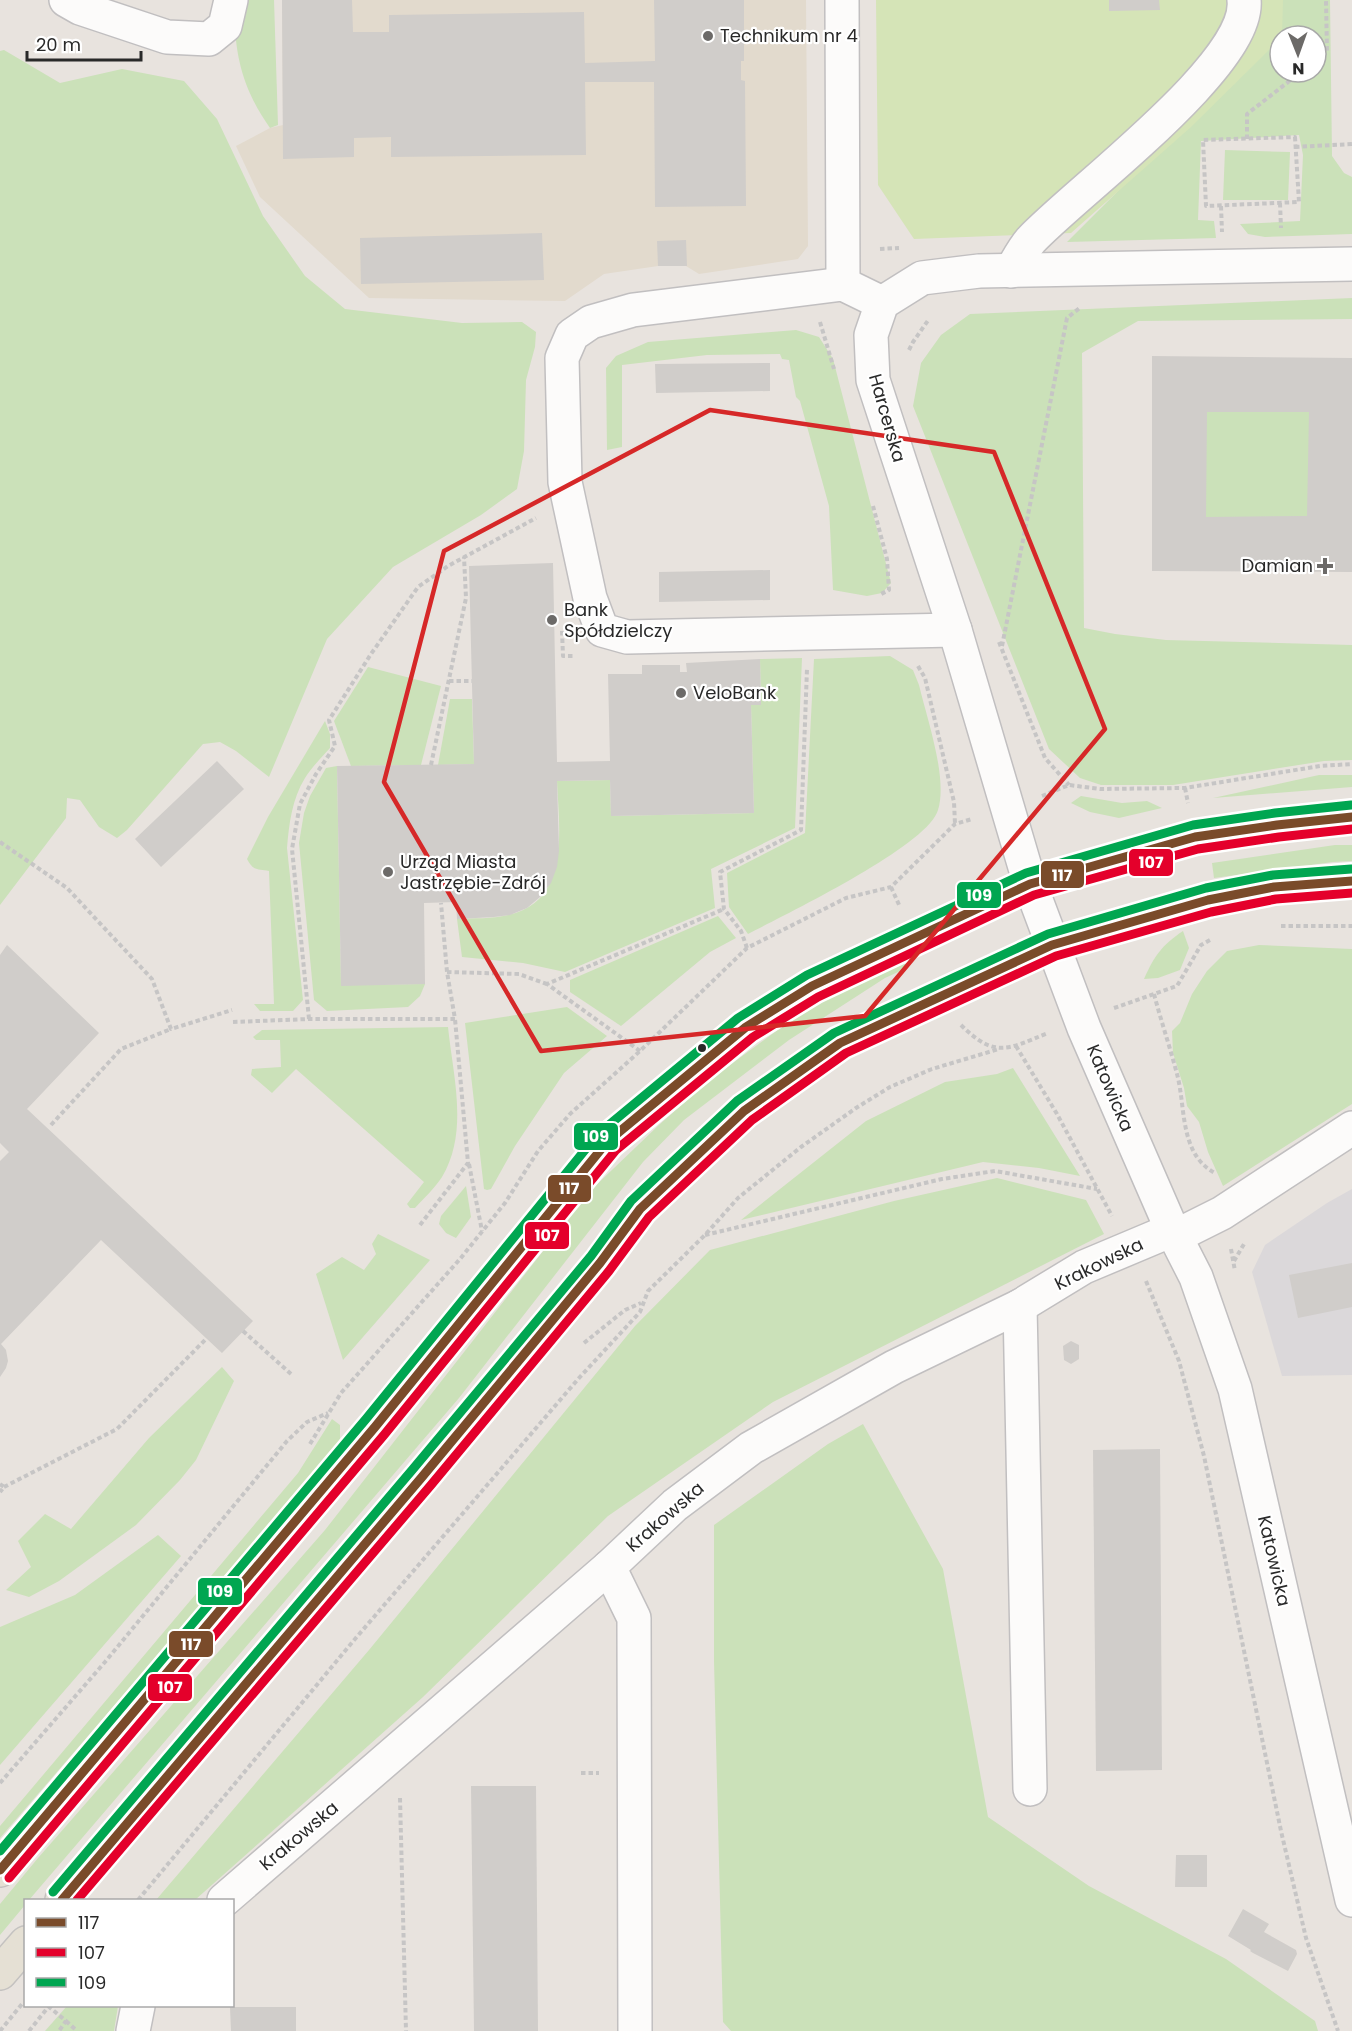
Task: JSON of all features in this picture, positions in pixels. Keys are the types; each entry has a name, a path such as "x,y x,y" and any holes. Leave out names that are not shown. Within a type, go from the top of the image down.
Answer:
{"main road":[{"path":"0,1870 375,1427 607,1142 746,1027 812,986 1030,884 1195,837 1352,817"},
{"path":"63,1899 422,1478 649,1201 744,1111 840,1043 1052,945 1208,900 1274,887 1352,881"},
{"path":"0,1973 24,1945"}],"street":[{"path":"66,0 80,8 167,37 209,39 225,26 231,0"},
{"path":"842,0 843,284"},
{"path":"1011,271 1030,241 1187,98 1230,44 1245,11 1244,0"},
{"path":"955,630 627,638 602,630 590,598 565,482 562,358 572,335 591,322 633,310 843,284 882,303 922,278 978,271 1352,264"},
{"name":"Harcerska","path":"882,303 871,335 873,380 955,630 1030,884"},
{"name":"Katowicka","path":"1030,884 1084,1028 1172,1230 1196,1277 1235,1389 1352,1900"},
{"path":"1172,1230 1178,1235 1222,1213 1352,1128"},
{"name":"Krakowska","path":"225,1899 609,1567 675,1505 751,1448 894,1367 1020,1306 1084,1267 1172,1230"},
{"path":"1020,1306 1030,1789"},
{"path":"609,1567 634,1618 635,2031"},
{"path":"133,2031 138,2007"}],"path":[{"path":"1326,0 1326,24"},
{"path":"1248,139 1247,114 1286,84"},
{"path":"1295,137 1299,202 1206,206 1203,140 1248,139 1295,137"},
{"path":"1295,147 1352,144"},
{"path":"1280,202 1282,235"},
{"path":"1221,206 1222,237"},
{"path":"792,291 793,308 806,310 820,321 836,379"},
{"path":"1002,648 1067,318 1085,304"},
{"path":"909,351 926,321 935,315"},
{"path":"866,632 864,600 889,590 887,559 873,504"},
{"path":"309,1019 292,849 300,804 316,774 335,746 329,720 371,654 418,588 464,557 539,516"},
{"path":"431,765 466,598 464,557"},
{"path":"562,625 563,656 586,656"},
{"path":"997,636 1045,758 1069,785"},
{"path":"915,660 925,678 954,802 955,824"},
{"path":"747,948 741,932 724,909 720,872 801,830 807,663"},
{"path":"449,681 471,681"},
{"path":"0,842 67,888 152,979 171,1029"},
{"path":"891,887 902,910"},
{"path":"441,903 447,972 455,1019 468,1163 482,1231"},
{"path":"547,984 724,909"},
{"path":"1273,925 1352,926"},
{"path":"1108,1010 1177,986 1201,945 1217,935"},
{"path":"447,972 519,974 547,984 640,1051"},
{"path":"1154,994 1178,1077 1187,1134 1204,1167 1215,1173 1222,1173"},
{"path":"51,1125 121,1049 171,1029 232,1010"},
{"path":"232,1022 309,1019 455,1019"},
{"path":"957,1021 977,1041 999,1049"},
{"path":"139,1899 355,1639 579,1378 640,1312 648,1291 705,1235 738,1198 801,1147 890,1087 932,1068 1016,1046 1035,1038"},
{"path":"1016,1046 1058,1114 1113,1216"},
{"path":"420,1225 468,1163"},
{"path":"705,1235 942,1179 995,1171 1098,1189"},
{"path":"1144,1277 1179,1361 1204,1455 1281,1831 1306,1938 1338,2031"},
{"path":"243,1331 291,1374"},
{"path":"0,1492 2,1486 117,1429 207,1338"},
{"path":"0,1783 105,1662 287,1441 307,1422 328,1413"},
{"path":"581,1773 603,1773"},
{"path":"391,1802 400,1794 406,2031"},
{"path":"0,2031 24,2001"},
{"path":"29,2031 48,2007"},
{"path":"50,2007 77,2031"},
{"path":"59,2031 66,2021"}],"highlighted area":[{"path":"710,410 994,452 1105,729 865,1016 541,1051 384,782 444,551"}],"shaded area":[{"path":"282,0 806,0 808,246 798,259 699,274 686,266 658,266 604,274 565,301 369,298 260,197 236,146 270,128 283,125"},
{"path":"1352,1189 1352,1375 1282,1376 1252,1272 1265,1245"}],"green space":[{"path":"235,0 274,0 278,125 270,128 252,98 241,67 236,35"},
{"path":"876,0 1283,0 1282,24 1268,24 1268,51 1191,127 1071,233 914,239 878,185"},
{"path":"1264,0 1330,0 1332,156 1344,173 1352,177 1352,234 1265,237 1248,234 1240,224 1300,221 1303,155 1299,135 1201,141 1198,220 1214,221 1216,238 1067,242 1208,101"},
{"path":"4,50 60,83 122,69 184,81 217,119 263,216 305,276 345,309 462,323 522,322 536,332 535,347 526,380 524,451 517,489 481,515 393,567 327,639 269,777 236,751 220,742 203,744 127,830 117,838 99,827 80,800 67,798 66,818 0,905 0,51"},
{"path":"1225,150 1290,152 1288,200 1223,200"},
{"path":"1352,298 1352,319 1138,321 1082,353 1084,628 1166,640 1352,645 1352,760 1324,761 1173,785 1101,785 1080,778 1049,749 913,406 921,363 941,335 970,314"},
{"path":"796,330 819,337 833,359 891,583 882,593 867,596 833,590 829,506 800,401 796,397 789,360 782,359 780,354 707,355 622,365 622,447 607,450 606,368 616,356 648,342"},
{"path":"1202,407 1314,407 1313,524 1201,521"},
{"path":"890,656 913,670 919,685 938,765 940,797 938,810 928,825 883,860 748,934 729,907 727,873 805,833 814,659"},
{"path":"802,658 795,828 711,869 715,908 565,972 523,963 462,957 457,919 508,915 528,907 543,895 552,879 559,841 557,781 610,780 611,816 754,813 751,705 761,705 760,659"},
{"path":"368,667 441,686 421,765 351,766 334,721"},
{"path":"450,699 472,699 474,764 438,765"},
{"path":"325,721 330,734 330,748 305,778 297,794 287,848 303,1000 293,1011 260,1011 254,1004 274,1004 269,871 254,868 247,859 268,817"},
{"path":"337,766 341,985 425,984 420,996 408,1007 327,1011 314,1000 299,843 304,813 310,796 326,768"},
{"path":"1319,775 1352,775 1352,787 1213,798"},
{"path":"1081,796 1122,803 1147,801 1162,808 1119,818 1090,812 1071,803"},
{"path":"1335,845 1352,845 1352,861 1214,878 1212,863"},
{"path":"718,916 736,938 710,952 621,1026 570,992 570,980"},
{"path":"1183,931 1189,948 1180,970 1158,978 1144,979 1159,952"},
{"path":"1259,945 1352,949 1352,1104 1223,1186 1208,1152 1199,1122 1187,1106 1173,1053 1172,1031 1180,1023 1192,994 1207,971 1227,951"},
{"path":"896,957 909,967 885,978 789,1040 684,1120 643,1162 459,1398 30,1899 24,1899 24,1906 0,1935 0,1904 325,1530 590,1191 711,1079 809,1007"},
{"path":"567,1007 607,1036 564,1073 515,1146 491,1189 484,1189 465,1023"},
{"path":"448,1027 457,1104 455,1141 442,1177 415,1208 410,1208 407,1204 424,1182 296,1069 272,1093 251,1075 252,1069 281,1067 280,1040 256,1040 253,1037 262,1030"},
{"path":"1013,1068 1080,1176 1039,1168 983,1162 741,1220 866,1121 945,1082 997,1074"},
{"path":"997,1178 1086,1200 1104,1234 773,1402 608,1516 423,1697 196,1899 157,1899 369,1650 635,1326 710,1250 894,1201"},
{"path":"466,1186 471,1217 456,1238 446,1233 439,1224 441,1216"},
{"path":"378,1234 430,1260 343,1360 316,1274 342,1257 364,1270 376,1254 372,1244"},
{"path":"222,1367 234,1381 196,1460 180,1480 136,1525 59,1581 29,1597 6,1590 31,1567 18,1541 45,1514 71,1529 149,1438"},
{"path":"332,1419 340,1425 340,1440 0,1838 0,1826 298,1473"},
{"path":"863,1424 943,1569 988,1817 1089,1886 1226,1959 1315,2021 1318,2031 731,2031 723,2022 714,1661 714,1525 828,1444"},
{"path":"158,1535 181,1556 0,1765 0,1627 75,1595"},
{"path":"66,2007 118,2007 114,2031 45,2031"}],"building":[{"path":"282,0 352,0 353,32 389,32 389,15 584,12 585,63 655,61 654,0 744,0 744,61 741,61 741,80 745,81 746,206 655,207 654,82 585,82 586,155 391,157 391,137 354,138 354,157 283,159"},
{"path":"1109,0 1159,0 1160,10 1109,11"},
{"path":"542,233 544,280 361,284 360,238"},
{"path":"686,240 687,266 658,266 657,241"},
{"path":"1152,356 1352,358 1352,572 1152,571","holes":["1207,412 1309,412 1307,516 1206,517"]},
{"path":"770,363 770,391 656,393 655,364"},
{"path":"553,563 557,762 610,761 608,674 642,674 642,665 680,665 680,672 687,672 686,663 760,659 761,705 751,705 754,813 611,816 610,780 557,781 559,851 557,867 551,883 540,897 527,908 510,915 457,919 456,902 424,903 425,984 341,986 337,766 474,764 469,566"},
{"path":"770,570 770,600 659,602 659,572"},
{"path":"217,761 244,789 161,867 135,839"},
{"path":"7,945 99,1033 27,1109 253,1321 222,1353 101,1240 1,1344 6,1350 8,1361 0,1377 0,1161 9,1152 0,1143 0,955"},
{"path":"1352,1263 1352,1307 1298,1318 1289,1275"},
{"path":"1071,1341 1079,1345 1079,1359 1071,1364 1064,1360 1063,1346"},
{"path":"1160,1449 1162,1770 1096,1771 1093,1450"},
{"path":"471,1786 536,1786 538,2031 474,2031"},
{"path":"1176,1855 1207,1855 1207,1887 1175,1887"},
{"path":"1243,1909 1269,1924 1264,1932 1296,1950 1297,1954 1288,1971 1253,1953 1228,1936"},
{"path":"230,2007 296,2007 296,2031 231,2031"}],"transit line":[{"name":"109","path":"0,1851 366,1419 598,1134 738,1018 807,975 1026,873 1193,825 1351,805"},
{"name":"117","path":"0,1870 375,1427 607,1142 746,1027 812,986 1030,884 1195,837 1352,817"},
{"name":"107","path":"9,1878 384,1435 616,1150 753,1037 818,997 1034,895 1198,849 1352,829"},
{"name":"109","path":"53,1892 413,1469 591,1256 631,1201 737,1101 834,1033 1048,934 1206,888 1273,875 1351,869"},
{"name":"117","path":"63,1899 422,1477 600,1263 640,1209 744,1111 840,1043 1052,945 1208,900 1274,887 1352,881"},
{"name":"107","path":"78,1899 431,1485 609,1271 649,1217 752,1120 846,1053 1056,956 1211,912 1276,899 1352,893"}],"place":[{"name":"Technikum nr 4","path":"708,36"},
{"name":"Damian","path":"1325,566"},
{"name":"Bank Spółdzielczy","path":"552,620"},
{"name":"VeloBank","path":"681,693"},
{"name":"Urząd Miasta Jastrzębie-Zdrój","path":"388,872"}]}
